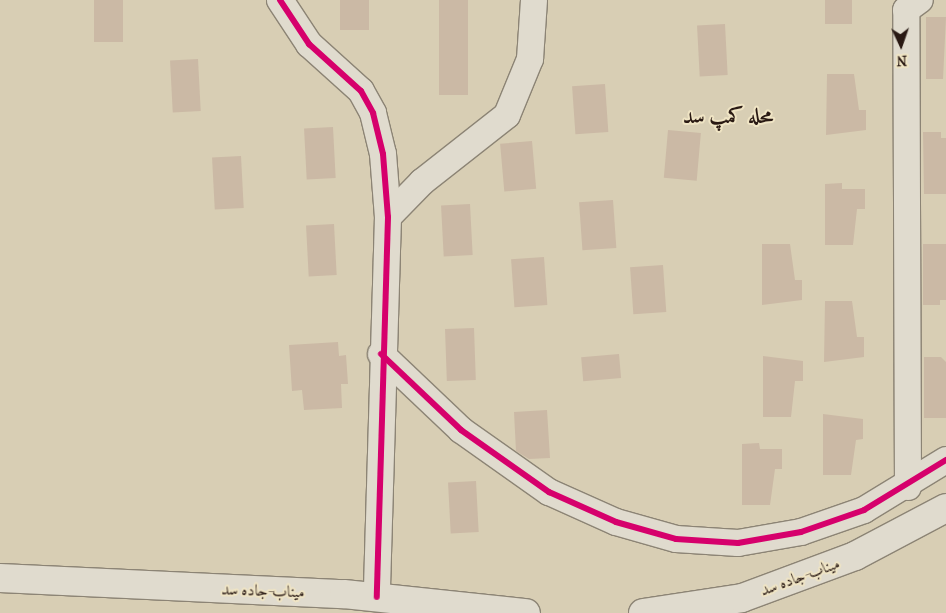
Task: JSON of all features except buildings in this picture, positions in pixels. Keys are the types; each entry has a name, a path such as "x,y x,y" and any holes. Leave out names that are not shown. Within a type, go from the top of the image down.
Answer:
{"street":[{"path":"280,0 309,44 361,91 373,113 383,154 388,217 381,354 377,597"},
{"path":"388,217 422,182 507,115 530,59 534,0"},
{"path":"908,487 906,10 920,0"},
{"path":"381,354 461,430 549,492 616,522 676,538 738,543 801,532 864,510 908,487 946,460"},
{"name":"میناب-جاده سد","path":"643,613 740,606 855,556 946,508"},
{"name":"میناب-جاده سد","path":"0,578 377,597 526,613"}],"cycle path":[{"path":"280,0 309,44 361,91 373,113 383,154 388,217 377,597"},
{"path":"381,354 461,430 549,492 616,522 676,539 738,543 801,532 864,510 946,460"}],"district":[{"name":"محله کمپ سد","path":"728,116"}]}
